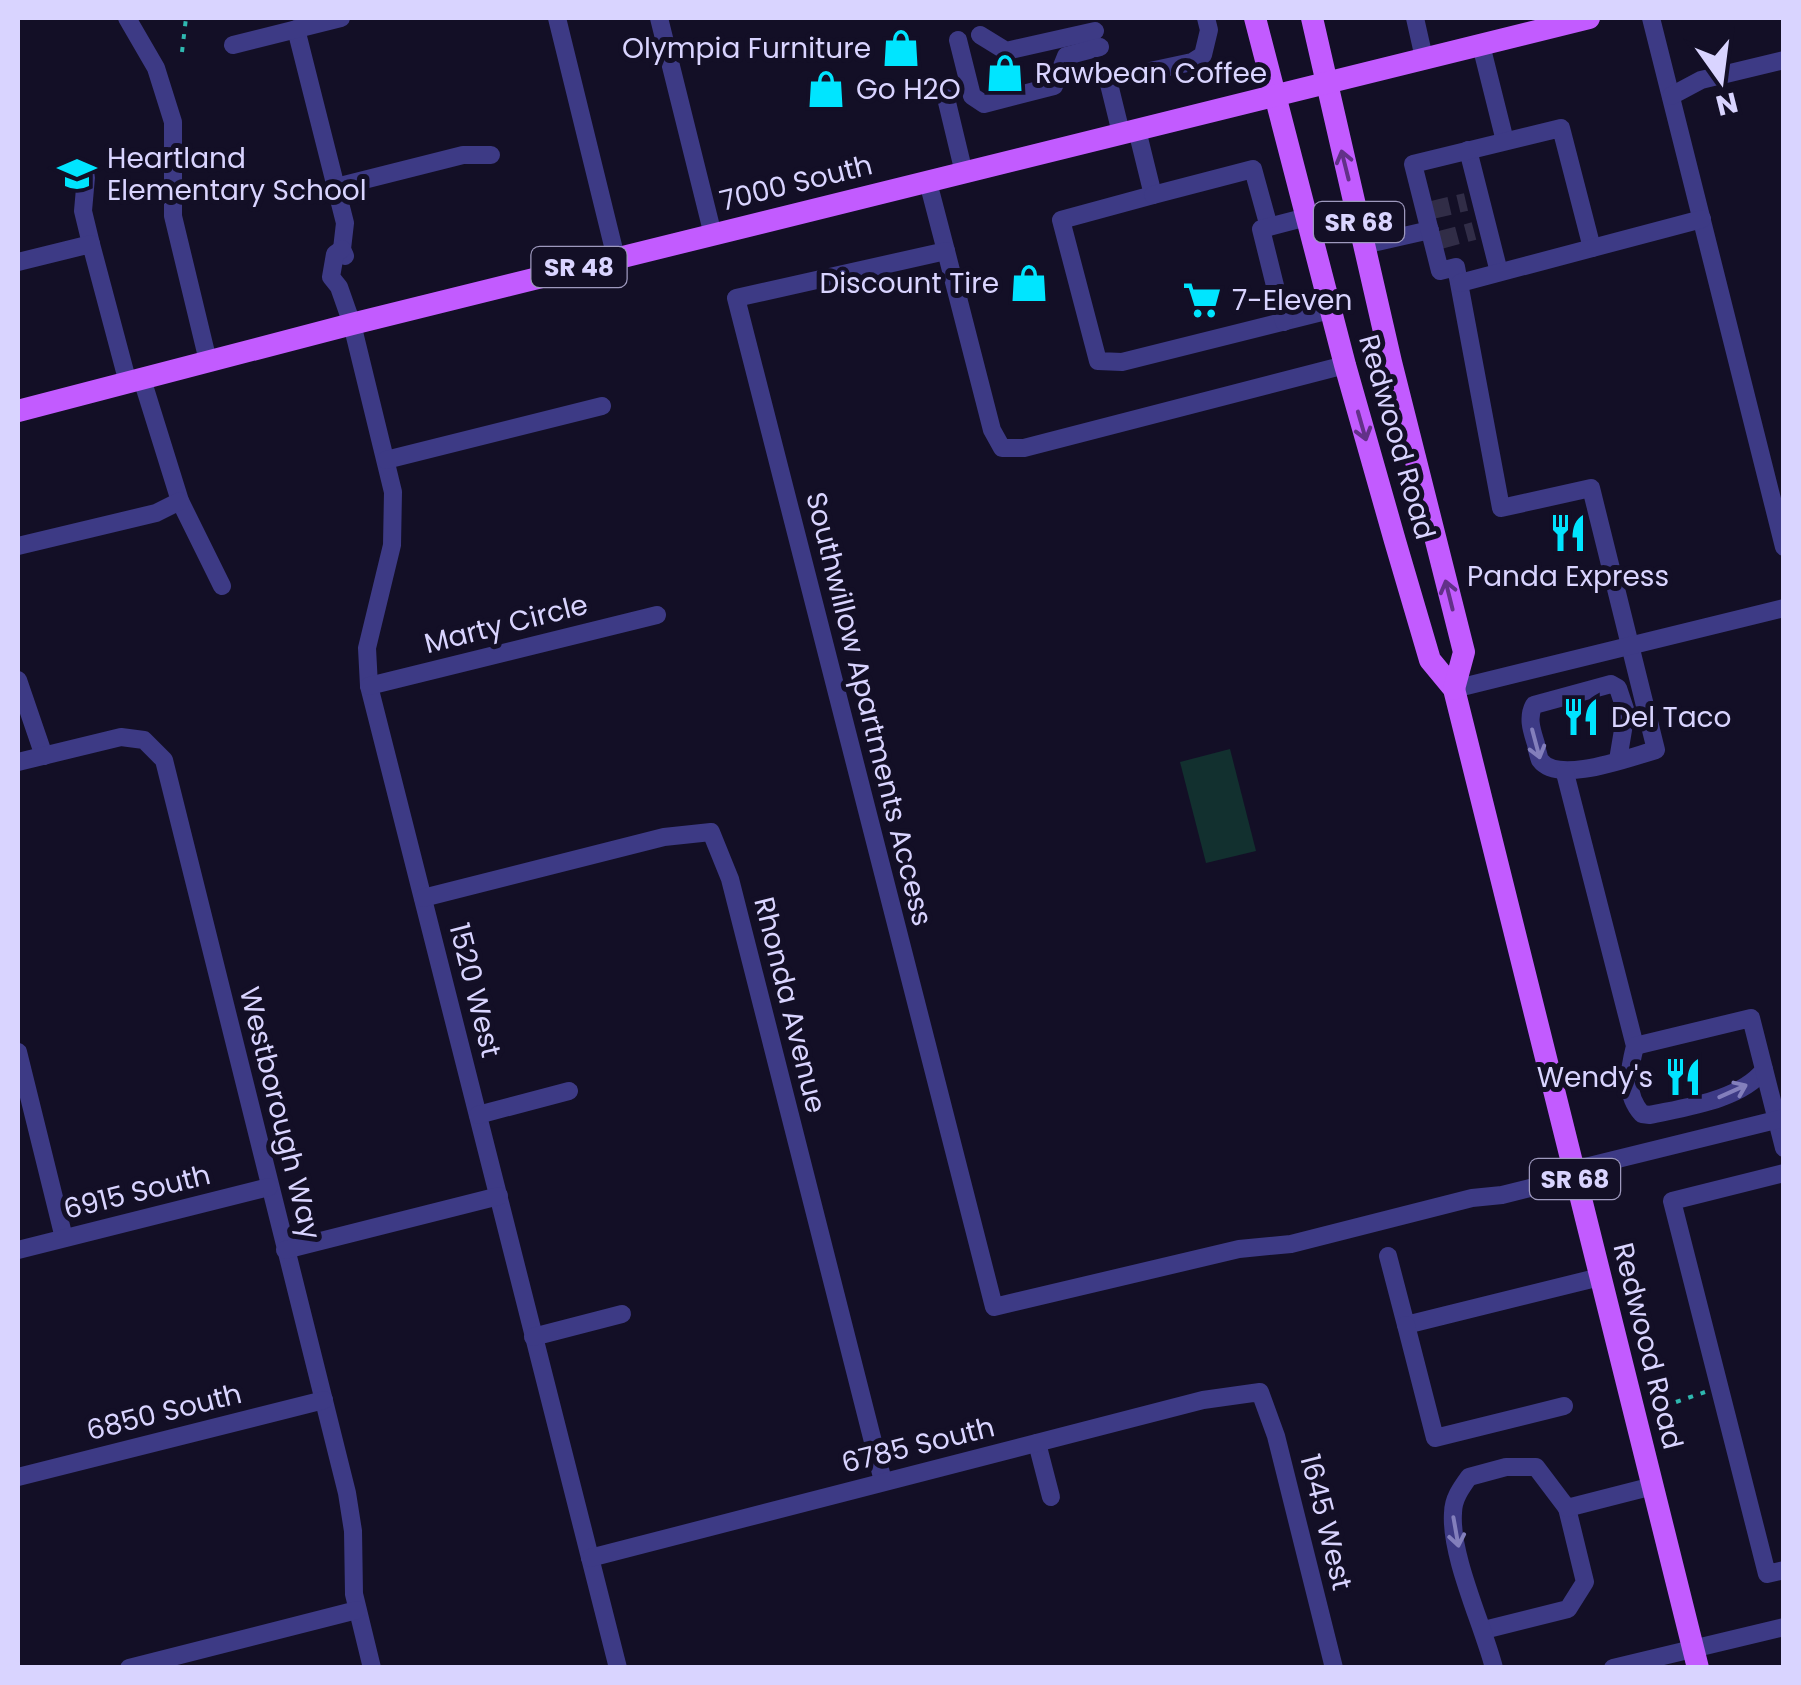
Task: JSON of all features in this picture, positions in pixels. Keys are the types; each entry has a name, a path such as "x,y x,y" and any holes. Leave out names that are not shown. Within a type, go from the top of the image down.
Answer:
{"main road":[{"name":"Redwood Road","path":"1256,18 1344,365 1430,660 1454,689 1696,1658"},
{"name":"Redwood Road","path":"1312,18 1464,652 1454,689"},
{"name":"7000 South","path":"18,410 1590,18"}],"street":[{"path":"127,18 156,68 173,122 173,216 208,361"},
{"path":"233,45 342,18"},
{"path":"556,18 616,258"},
{"path":"659,18 713,235"},
{"path":"1153,195 1108,80 1192,62 1204,55 1209,30 1206,18"},
{"path":"1415,18 1424,58"},
{"path":"1651,18 1784,547"},
{"path":"296,29 336,187 463,155 491,155"},
{"path":"958,40 972,96 984,104 1054,86 1066,56 1098,39 1006,50 980,35"},
{"path":"1481,44 1505,141"},
{"path":"1671,96 1701,80 1784,60"},
{"path":"946,98 964,173"},
{"path":"1592,248 1562,128 1413,164 1432,226 1440,271 1456,267 1460,282 1502,508 1590,488 1656,750 1618,760 1564,773 1541,761 1530,712 1543,700 1612,684 1618,688 1626,712 1618,760"},
{"path":"1468,150 1473,200 1499,272"},
{"path":"1269,227 1253,169 1061,220 1098,361 1122,362 1330,310"},
{"path":"86,178 82,211 104,291 180,501 222,586"},
{"path":"928,182 992,430 1002,448 1024,448 1344,365"},
{"name":"1520 West","path":"336,187 345,223 342,249 335,254 331,277 339,287 352,324 386,460 394,520 367,648 369,686 618,1668"},
{"path":"1284,322 1260,229 1307,216"},
{"path":"1460,282 1702,220"},
{"path":"1364,245 1432,226"},
{"path":"18,262 91,244"},
{"name":"Southwillow Apartments Access","path":"946,251 736,298 994,1307 1239,1249 1292,1244 1472,1198 1502,1196 1574,1174"},
{"path":"386,460 602,406"},
{"path":"18,546 156,513 180,501"},
{"path":"1454,689 1784,608"},
{"name":"Marty Circle","path":"369,686 657,615"},
{"path":"18,680 44,756"},
{"name":"Westborough Way","path":"18,762 121,737 144,740 164,760 351,1516 357,1610 372,1668"},
{"path":"1564,773 1635,1046 1628,1080 1634,1105 1646,1115 1732,1094 1755,1082 1764,1070"},
{"name":"Rhonda Avenue","path":"423,898 664,837 712,832 730,878 883,1481"},
{"path":"1635,1046 1751,1018 1780,1119 1784,1148"},
{"path":"18,1052 64,1238"},
{"path":"478,1115 570,1091"},
{"path":"1574,1174 1780,1119"},
{"path":"1784,1172 1672,1201 1767,1574 1784,1570"},
{"name":"6915 South","path":"18,1250 269,1187"},
{"path":"285,1250 499,1196"},
{"path":"1388,1256 1435,1438 1564,1406"},
{"path":"1406,1326 1600,1277"},
{"path":"533,1336 622,1314"},
{"name":"6785 South","path":"590,1558 1203,1400 1260,1392"},
{"name":"1645 West","path":"1260,1392 1276,1436 1334,1668"},
{"name":"6850 South","path":"18,1477 324,1400"},
{"path":"1037,1443 1051,1497"},
{"path":"1484,1630 1568,1608 1585,1582 1567,1508 1536,1466 1469,1477 1452,1512 1476,1618 1484,1630 1494,1668"},
{"path":"1567,1508 1653,1486"},
{"path":"129,1668 357,1610"},
{"path":"1614,1668 1696,1658 1784,1627"}],"path":[{"path":"182,52 186,18"},
{"path":"1676,1402 1707,1390"}],"green space":[{"path":"1230,749 1256,851 1206,863 1180,762"}],"tunnel":[{"path":"1432,210 1466,202"},
{"path":"1440,240 1474,231"}],"place":[{"name":"Olympia Furniture","path":"901,48"},
{"name":"Rawbean Coffee","path":"1005,73"},
{"name":"Go H2O","path":"826,89"},
{"name":"Heartland Elementary School","path":"77,174"},
{"name":"Discount Tire","path":"1029,283"},
{"name":"7-Eleven","path":"1202,300"},
{"name":"Panda Express","path":"1568,533"},
{"name":"Del Taco","path":"1581,717"},
{"name":"Wendy's","path":"1683,1077"}]}
